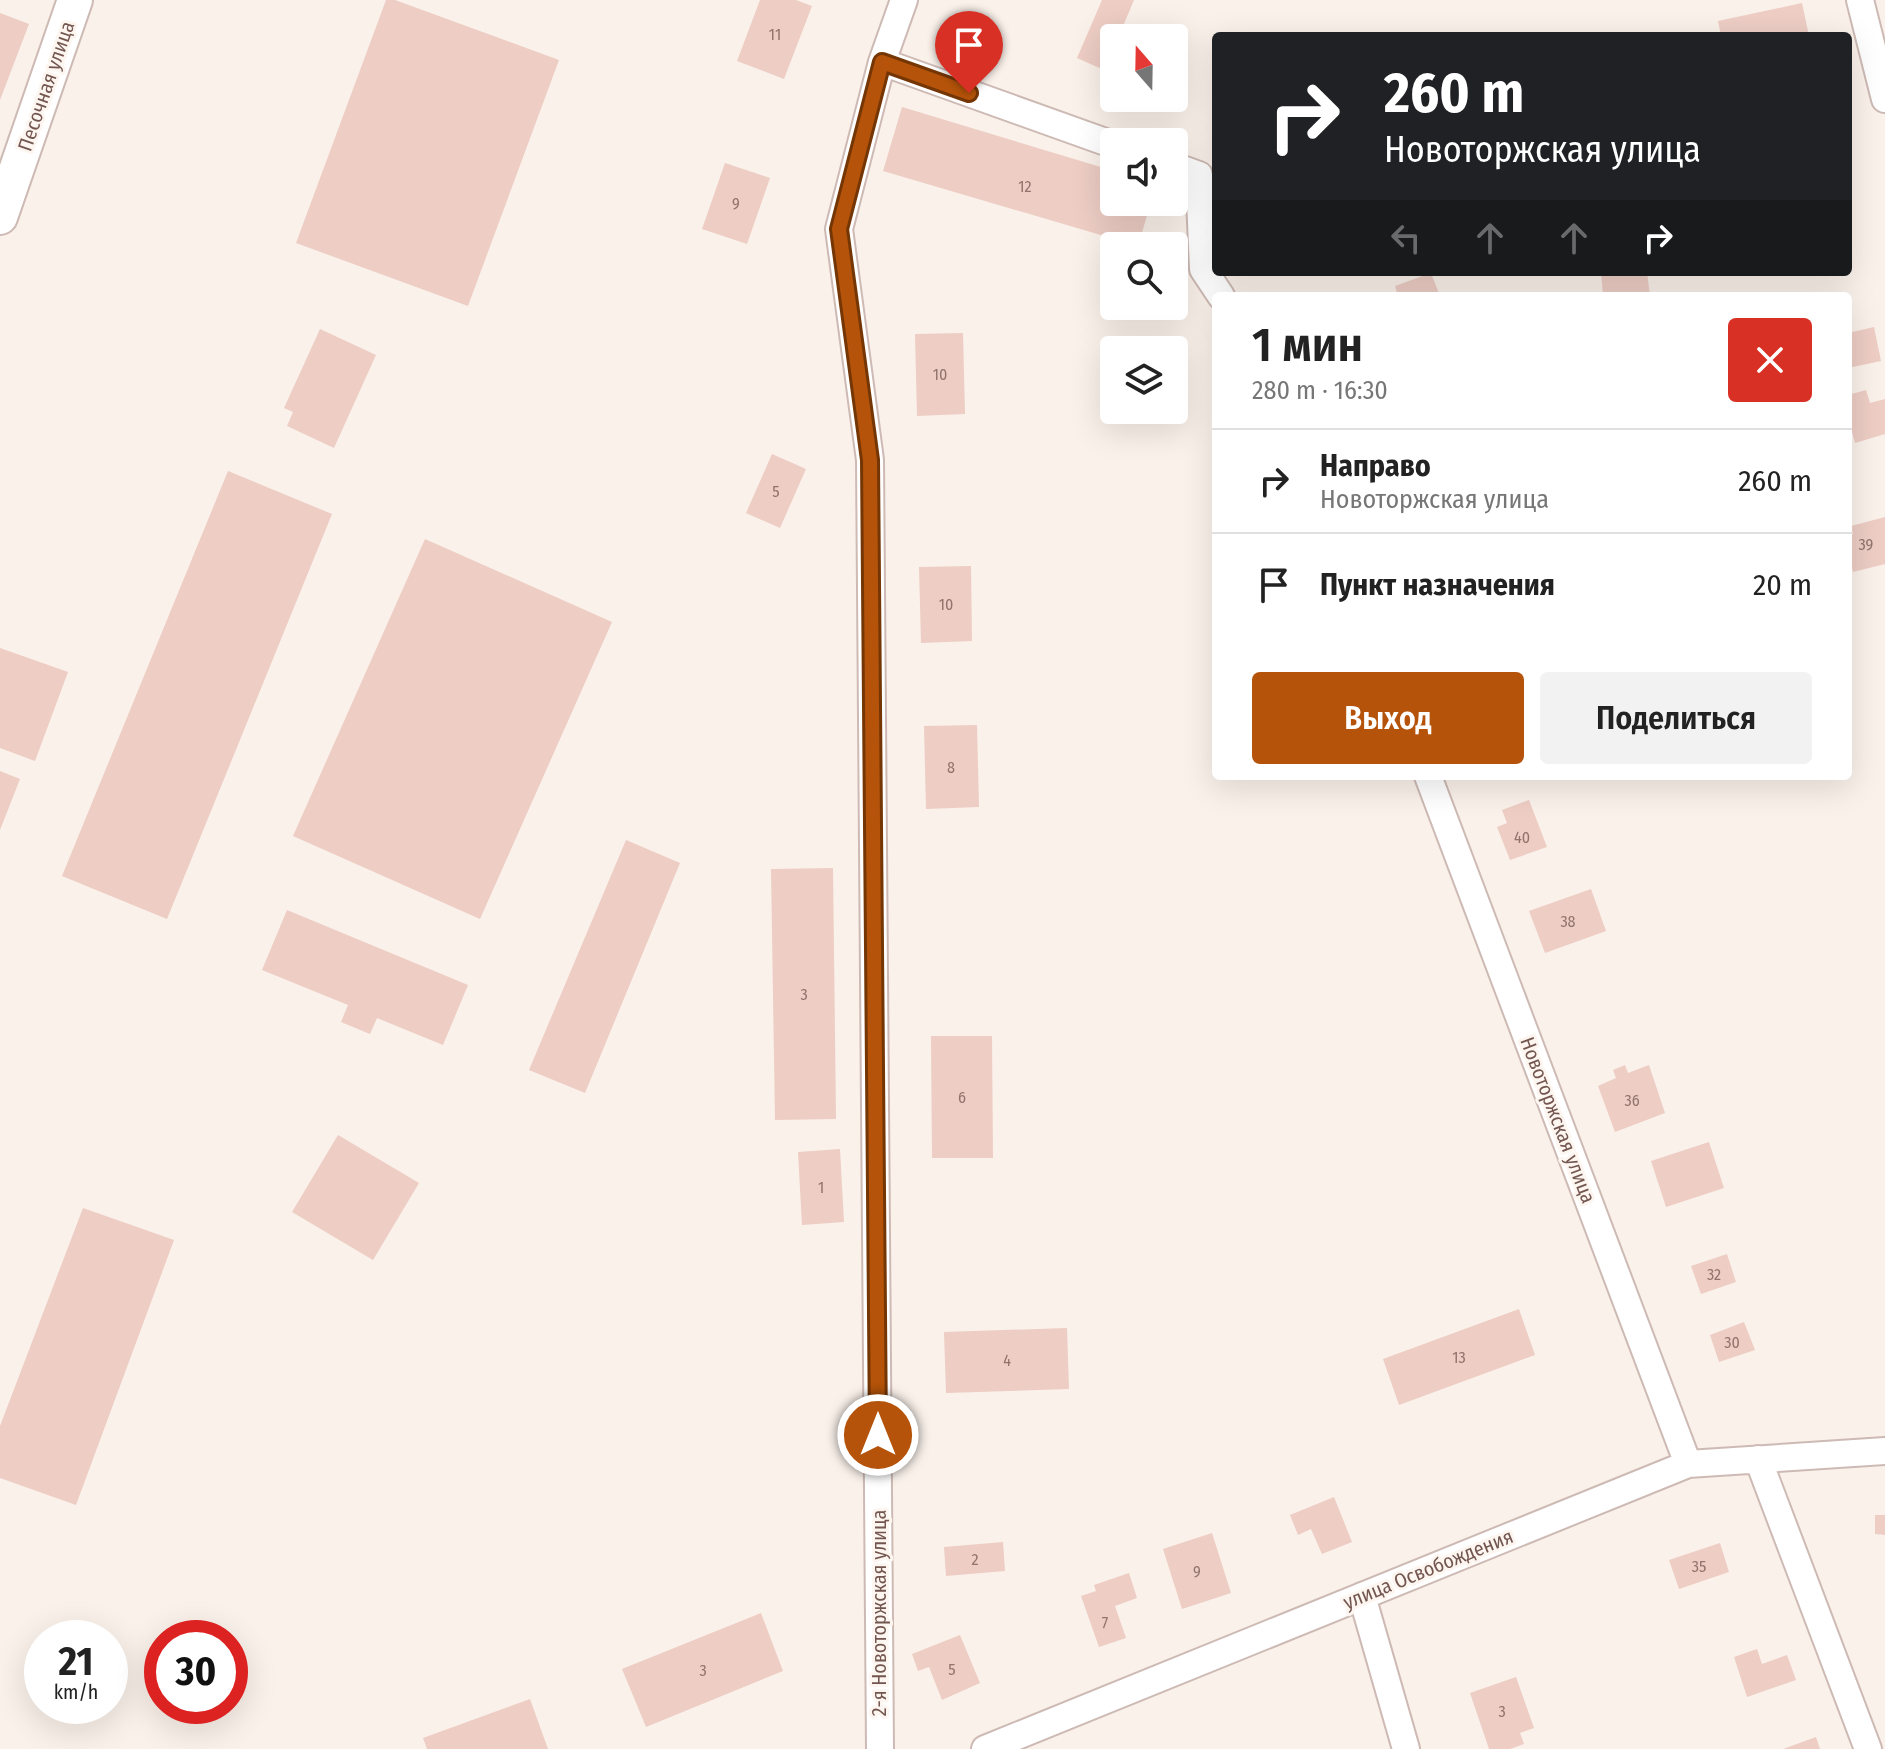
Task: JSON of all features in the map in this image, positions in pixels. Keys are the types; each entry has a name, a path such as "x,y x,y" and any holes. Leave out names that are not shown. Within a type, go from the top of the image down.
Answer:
{"street":[{"name":"Песочная улица","path":"0,217 75,0"},
{"name":"2-я Новоторжская улица","path":"880,1749 870,460 839,229 882,62 904,0"},
{"path":"1860,0 1885,99"},
{"path":"882,62 1100,140"},
{"path":"1188,171 1199,175 1203,269 1218,292"},
{"name":"Новоторжская улица","path":"1430,780 1688,1464"},
{"name":"улица Освобождения","path":"985,1749 1688,1464 1885,1451"},
{"path":"1758,1459 1868,1749"},
{"path":"1362,1596 1406,1749"}],"building":[{"path":"386,0 395,0 559,60 468,306 296,243"},
{"path":"760,0 796,0 812,6 784,79 737,61"},
{"path":"1102,0 1134,0 1124,24 1100,24 1100,68 1077,58"},
{"path":"1802,3 1808,32 1720,32 1718,21"},
{"path":"0,13 29,24 0,100"},
{"path":"902,107 1100,167 1100,216 1147,216 1142,232 1100,232 1100,235 883,171"},
{"path":"725,163 770,178 747,244 702,229"},
{"path":"1423,276 1432,276 1438,292 1397,292 1395,286"},
{"path":"1601,276 1648,276 1650,292 1603,292"},
{"path":"1874,327 1881,361 1852,367 1852,332"},
{"path":"320,329 376,355 334,448 287,426 293,412 284,408"},
{"path":"963,333 965,414 917,416 915,334"},
{"path":"1866,390 1870,403 1885,399 1885,434 1855,443 1852,394"},
{"path":"772,454 806,469 780,528 746,513"},
{"path":"228,471 332,514 167,919 62,876"},
{"path":"1885,517 1885,564 1853,572 1852,526"},
{"path":"425,539 612,622 480,919 293,836"},
{"path":"971,566 972,641 921,643 919,567"},
{"path":"0,648 68,672 35,761 0,748"},
{"path":"977,725 979,807 926,809 924,726"},
{"path":"0,771 20,779 0,830"},
{"path":"1529,800 1547,847 1510,860 1497,827 1507,823 1502,810"},
{"path":"626,840 680,863 585,1093 529,1070"},
{"path":"833,868 836,1119 775,1120 771,869"},
{"path":"1591,889 1606,931 1545,953 1529,911"},
{"path":"287,910 468,985 443,1045 377,1018 370,1034 341,1022 348,1005 262,970"},
{"path":"931,1036 992,1036 993,1158 932,1158"},
{"path":"1625,1065 1628,1073 1649,1065 1665,1113 1615,1132 1598,1086 1616,1078 1613,1070"},
{"path":"338,1135 419,1183 373,1260 292,1212"},
{"path":"1709,1142 1724,1188 1666,1207 1651,1161"},
{"path":"840,1149 844,1222 802,1225 798,1152"},
{"path":"83,1208 174,1240 76,1505 0,1478 0,1426"},
{"path":"1727,1254 1736,1282 1701,1294 1691,1266"},
{"path":"1519,1309 1535,1355 1399,1405 1383,1359"},
{"path":"1744,1322 1755,1350 1719,1362 1710,1335"},
{"path":"1067,1328 1069,1389 946,1393 944,1332"},
{"path":"1334,1497 1352,1542 1322,1554 1311,1529 1298,1535 1290,1515"},
{"path":"1875,1515 1885,1515 1885,1535 1875,1534"},
{"path":"1212,1533 1231,1593 1182,1609 1163,1549"},
{"path":"1003,1542 1005,1571 946,1576 944,1547"},
{"path":"1720,1543 1729,1572 1679,1589 1669,1560"},
{"path":"1129,1573 1137,1598 1115,1606 1126,1638 1099,1647 1081,1596 1096,1591 1094,1585"},
{"path":"761,1613 783,1671 646,1727 622,1669"},
{"path":"960,1635 980,1683 942,1700 929,1667 918,1671 912,1654"},
{"path":"1757,1649 1762,1664 1787,1655 1796,1680 1747,1697 1734,1657"},
{"path":"1516,1677 1534,1728 1520,1733 1524,1744 1510,1749 1489,1749 1470,1693"},
{"path":"530,1699 548,1749 427,1749 423,1738"},
{"path":"1816,1737 1820,1749 1783,1749"}],"route":[{"path":"878,1435 870,460 839,229 882,62 969,93"}]}
